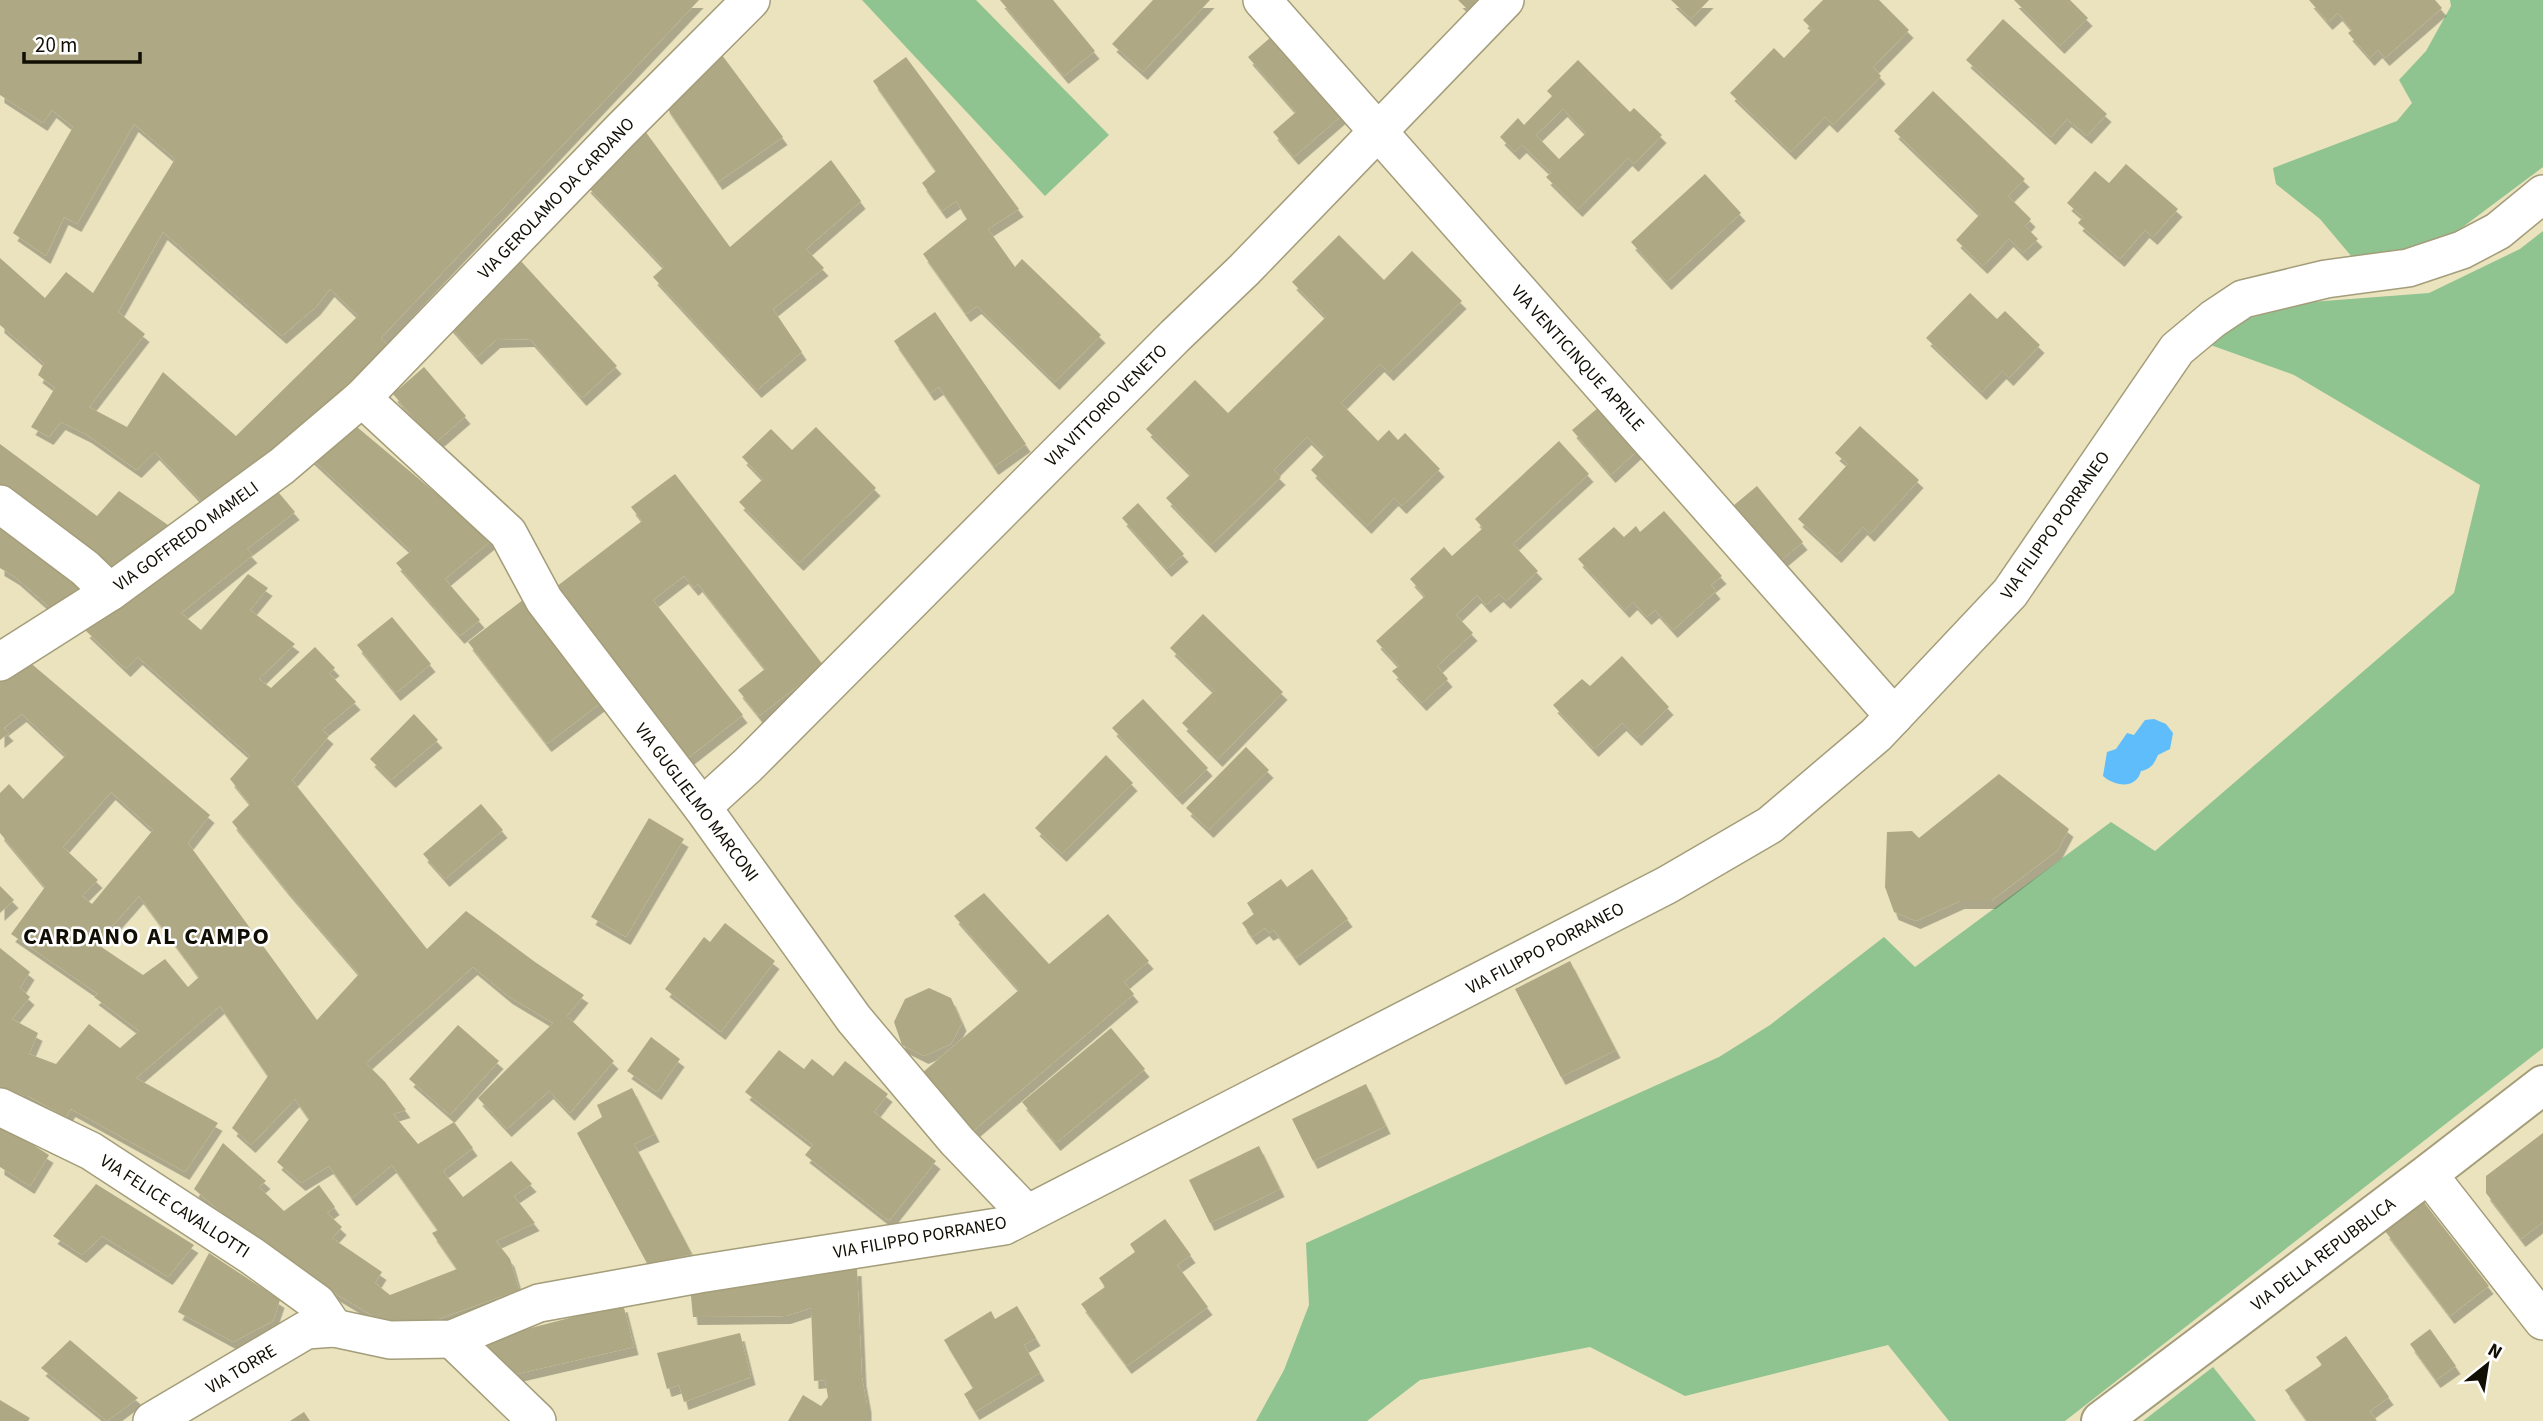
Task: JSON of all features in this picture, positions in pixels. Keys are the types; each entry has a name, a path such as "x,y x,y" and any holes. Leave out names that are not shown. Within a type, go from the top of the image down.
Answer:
{"street":[{"name":"VIA VENTICINQUE APRILE","path":"1262,0 1894,716"},
{"name":"VIA VITTORIO VENETO","path":"702,807 748,765 1244,270 1505,0"},
{"name":"VIA GEROLAMO DA CARDANO","path":"362,398 746,2"},
{"name":"VIA FILIPPO PORRANEO","path":"334,1328 390,1340 452,1339 539,1303 699,1274 1004,1226 1667,885 1770,825 1876,735 2010,593 2176,349 2243,299 2326,279 2408,268 2462,250 2498,231 2543,194"},
{"name":"VIA GOFFREDO MAMELI","path":"0,662 110,592 282,466 362,398"},
{"name":"VIA GUGLIELMO MARCONI","path":"362,398 508,533 544,600 702,807 854,1019 957,1141 1027,1214"},
{"path":"0,504 85,568 110,592"},
{"name":"VIA DELLA REPUBBLICA","path":"2101,1421 2543,1085"},
{"name":"VIA FELICE CAVALLOTTI","path":"0,1107 91,1151 252,1255 317,1303 334,1328"},
{"path":"2428,1174 2543,1321"},
{"name":"VIA TORRE","path":"152,1421 306,1330 334,1328"},
{"path":"452,1339 537,1421"}],"green space":[{"path":"862,0 976,0 1109,135 1045,196"},
{"path":"2450,0 2543,0 2543,167 2440,244 2352,257 2320,219 2276,184 2273,168 2397,121 2412,103 2399,80 2426,51 2451,6"},
{"path":"2543,231 2543,1048 2065,1421 1949,1421 1888,1345 1685,1396 1590,1347 1420,1380 1367,1421 1256,1421 1284,1370 1309,1305 1306,1243 1719,1057 1770,1025 1884,937 1915,967 2111,822 2155,851 2454,593 2480,485 2294,375 2205,343 2242,320 2311,302 2429,293 2520,249"},
{"path":"2213,1367 2256,1421 2143,1421"}],"water":[{"path":"2154,719 2166,724 2173,733 2170,749 2158,755 2152,766 2141,771 2130,784 2119,784 2103,776 2107,752 2116,749 2127,733 2134,735 2145,720"}],"building":[{"path":"0,0 699,0 381,338 388,345 294,435 208,508 155,452 137,470 87,435 61,422 49,437 31,427 55,388 38,375 44,363 0,325 0,258 45,298 66,272 93,293 175,159 134,124 77,224 64,217 46,256 13,233 73,127 52,110 43,123 0,95","holes":["163,232 282,336 316,307 330,289 358,316 236,436 163,372 127,427 89,407 145,334 118,312"]},
{"path":"1000,0 1053,0 1095,51 1064,76"},
{"path":"1153,0 1210,0 1143,72 1112,44"},
{"path":"1458,0 1478,0 1468,10"},
{"path":"1671,0 1709,0 1691,19"},
{"path":"1823,0 1879,0 1909,30 1873,67 1881,76 1833,125 1825,117 1791,152 1730,93 1774,48 1784,58 1812,29 1803,20"},
{"path":"2014,0 2070,0 2088,18 2060,46"},
{"path":"2309,0 2435,0 2442,8 2385,58 2378,50 2370,58 2348,33 2352,30 2338,13 2328,22"},
{"path":"2003,19 2107,114 2087,136 2067,119 2051,137 1966,60"},
{"path":"1271,37 1341,116 1294,157 1273,132 1296,112 1248,57"},
{"path":"719,51 783,137 718,182 665,105"},
{"path":"906,57 1019,209 988,229 1015,267 1022,259 1101,335 1055,382 977,306 966,314 923,254 967,219 956,201 942,211 922,183 936,171 873,81"},
{"path":"1578,60 1630,112 1634,108 1662,135 1634,164 1628,158 1578,209 1546,177 1551,173 1522,145 1515,152 1500,137 1518,118 1524,125 1552,96 1547,91","holes":["1563,109 1586,133 1559,159 1536,135"]},
{"path":"1933,91 2025,179 2008,196 2031,219 2025,226 2038,239 2023,253 2009,239 1983,266 1956,240 1980,214 1894,131"},
{"path":"645,131 730,247 831,160 861,201 806,249 824,268 773,309 802,352 757,390 653,277 664,267 586,185"},
{"path":"2126,164 2178,209 2153,237 2145,230 2120,259 2078,223 2083,217 2067,203 2095,171 2109,183"},
{"path":"1705,174 1741,213 1667,282 1631,242"},
{"path":"1339,235 1384,280 1412,251 1462,301 1389,373 1380,364 1341,403 1378,441 1389,430 1398,440 1405,433 1440,469 1402,506 1394,498 1367,526 1311,470 1325,455 1307,437 1274,470 1281,477 1211,545 1166,498 1191,474 1146,429 1195,380 1228,413 1326,317 1292,282"},
{"path":"519,259 617,366 582,398 530,339 496,340 477,357 448,324"},
{"path":"1970,293 1997,319 2005,311 2040,345 2009,378 2002,371 1982,392 1926,338"},
{"path":"935,312 1026,444 994,467 939,387 930,393 894,341"},
{"path":"424,367 466,416 435,443 393,394"},
{"path":"1599,407 1637,451 1611,475 1572,430"},
{"path":"351,422 492,540 445,579 480,620 460,636 396,563 411,551 309,456"},
{"path":"1860,426 1919,480 1870,534 1863,527 1837,555 1798,519 1848,464 1835,453"},
{"path":"816,427 876,488 799,563 739,502 763,479 742,457 771,429 792,450"},
{"path":"1559,441 1589,474 1513,544 1538,571 1506,601 1499,594 1486,605 1477,595 1456,615 1473,633 1437,666 1448,679 1422,703 1392,671 1399,666 1376,641 1425,596 1410,579 1444,547 1452,556 1483,528 1475,519"},
{"path":"0,444 97,516 119,491 168,525 106,574 0,498"},
{"path":"675,474 824,666 759,716 738,690 765,669 698,584 694,588 684,576 653,600 743,715 688,758 556,587 642,521 631,507"},
{"path":"1757,486 1803,542 1779,562 1733,506"},
{"path":"274,487 295,512 247,549 253,555 181,613 201,630 248,574 268,588 250,610 295,644 259,679 271,688 315,647 335,668 329,673 356,702 322,730 329,736 292,780 427,949 466,911 584,995 567,1016 614,1061 570,1113 549,1091 507,1129 478,1098 553,1023 508,996 473,967 366,1063 385,1082 406,1110 393,1114 418,1144 454,1122 473,1148 443,1171 463,1197 511,1161 532,1184 514,1196 535,1223 496,1241 510,1259 519,1290 433,1321 388,1325 271,1255 194,1189 223,1143 266,1181 259,1187 284,1211 319,1185 335,1207 327,1213 342,1227 332,1238 382,1272 375,1283 390,1295 457,1269 432,1233 438,1230 392,1165 352,1198 329,1166 301,1183 277,1162 309,1119 295,1099 251,1145 232,1128 268,1076 220,1006 136,1078 218,1123 185,1172 71,1109 66,1117 28,1096 0,1092 0,948 30,972 20,988 30,997 12,1019 38,1033 29,1054 56,1064 89,1024 120,1048 139,1031 94,997 98,994 11,934 45,887 0,833 0,793 9,784 23,799 66,755 22,714 4,728 9,733 0,740 0,681 27,660 210,815 188,843 317,1020 359,974 232,822 250,804 230,779 250,756 138,657 126,669 85,630 148,585","holes":["111,792 153,830 92,904 82,896 98,880 63,847","139,896 199,977 188,987 165,959 143,975 94,942"]},
{"path":"1138,503 1184,554 1167,569 1122,518"},
{"path":"1664,511 1722,576 1711,585 1716,591 1673,630 1655,610 1647,617 1633,602 1625,610 1578,559 1614,527 1624,537 1636,526 1640,532"},
{"path":"0,515 94,590 58,615 15,577 0,568"},
{"path":"528,596 606,699 547,744 468,642"},
{"path":"1203,614 1283,692 1218,759 1182,723 1214,691 1170,648"},
{"path":"392,617 431,664 396,693 357,645"},
{"path":"1622,656 1669,707 1637,738 1622,723 1594,749 1553,705 1582,679 1590,686"},
{"path":"1143,699 1208,768 1178,797 1112,728"},
{"path":"414,714 438,740 391,780 370,759"},
{"path":"1246,747 1269,770 1209,830 1186,808"},
{"path":"1106,755 1133,783 1062,854 1035,828"},
{"path":"1999,774 2069,829 2058,850 1991,901 1960,901 1916,921 1894,912 1885,887 1887,832 1912,831 1919,838"},
{"path":"481,804 503,830 445,879 423,854"},
{"path":"649,818 684,839 626,937 591,917"},
{"path":"1312,869 1348,919 1295,958 1274,930 1269,933 1265,928 1252,937 1242,923 1254,914 1247,903 1281,879 1287,887"},
{"path":"0,886 14,900 0,913"},
{"path":"984,893 1049,964 1108,914 1149,961 1124,982 1134,994 972,1132 922,1073 1019,990 954,916"},
{"path":"725,923 775,961 721,1032 665,989 704,937 710,942"},
{"path":"1570,961 1616,1050 1561,1077 1515,989"},
{"path":"929,988 951,998 962,1023 951,1044 924,1056 902,1045 894,1022 905,999"},
{"path":"458,1025 499,1061 450,1115 409,1079"},
{"path":"1111,1028 1145,1069 1056,1143 1022,1102"},
{"path":"651,1037 680,1059 657,1092 627,1071"},
{"path":"779,1050 804,1069 812,1059 833,1076 845,1061 888,1094 874,1112 936,1161 889,1221 805,1155 813,1145 745,1092"},
{"path":"1366,1084 1386,1126 1313,1161 1292,1119"},
{"path":"632,1088 655,1134 634,1144 692,1254 648,1265 577,1133 602,1117 597,1105"},
{"path":"0,1124 49,1155 30,1186 0,1167"},
{"path":"2543,1133 2543,1222 2521,1239 2486,1193 2486,1176"},
{"path":"1259,1146 1280,1189 1210,1223 1189,1180"},
{"path":"96,1184 194,1245 168,1277 102,1236 82,1255 53,1236"},
{"path":"2423,1201 2489,1286 2450,1316 2385,1231"},
{"path":"1165,1219 1191,1255 1177,1265 1208,1307 1127,1366 1081,1304 1105,1287 1099,1278 1135,1252 1130,1244"},
{"path":"209,1253 280,1300 273,1321 233,1342 178,1312"},
{"path":"857,1268 862,1378 867,1421 788,1421 803,1395 821,1406 828,1397 825,1380 814,1381 811,1308 786,1316 693,1317 690,1286 752,1277"},
{"path":"623,1304 634,1347 508,1376 473,1343"},
{"path":"1017,1306 1036,1338 1024,1345 1040,1373 975,1412 964,1394 973,1388 944,1340 991,1311 995,1319"},
{"path":"2430,1329 2456,1366 2436,1380 2410,1344"},
{"path":"740,1333 751,1377 684,1402 679,1385 667,1389 657,1353"},
{"path":"2346,1336 2389,1397 2370,1411 2377,1421 2307,1421 2285,1390 2322,1365 2316,1357"},
{"path":"70,1340 138,1398 107,1421 41,1368"},
{"path":"0,1400 30,1418 28,1421 0,1421"},
{"path":"304,1412 310,1421 290,1421"}],"district":[{"name":"CARDANO AL CAMPO","path":"147,936"}]}
